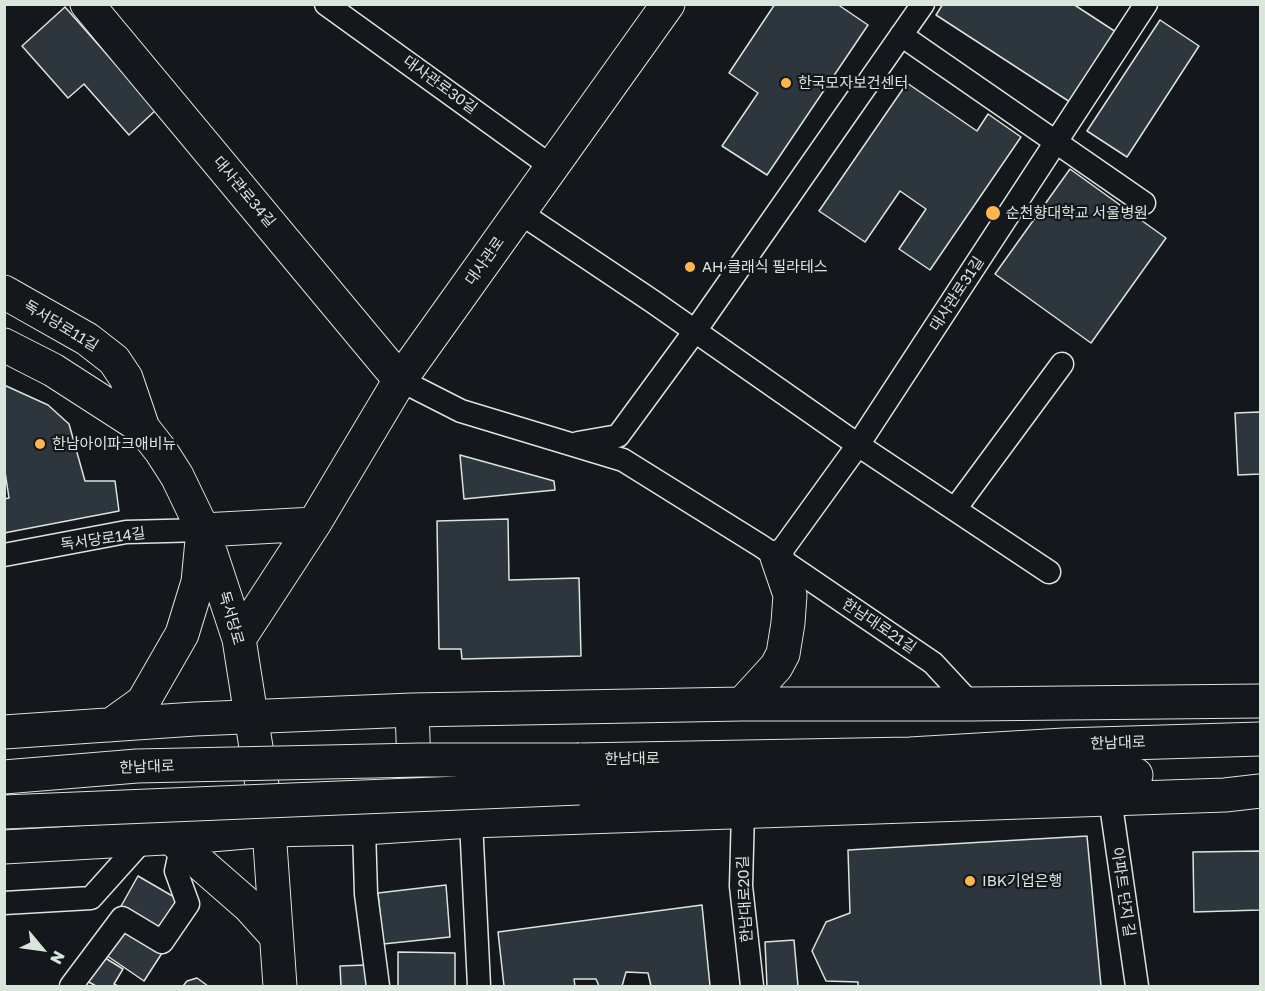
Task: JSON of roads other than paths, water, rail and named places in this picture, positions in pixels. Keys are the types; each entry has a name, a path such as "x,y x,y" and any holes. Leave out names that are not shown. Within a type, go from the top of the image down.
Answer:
{"main road":[{"name":"대사관로34길","path":"87,4 400,381"},
{"name":"대사관로","path":"239,639 314,524 400,381 668,4"},
{"name":"독서당로11길","path":"4,292 87,339 114,360 126,378 143,428"},
{"name":"독서당로","path":"4,345 53,370 143,428 177,476 202,530 239,639 269,830 280,987"},
{"path":"111,725 143,702 182,634 198,582 202,530 314,524"},
{"path":"742,704 776,667 783,654 790,595 777,557"},
{"path":"4,732 195,719 412,710 742,704 1260,701"},
{"path":"412,710 416,825"},
{"name":"한남대로","path":"4,812 909,754 1064,745 1260,739"},
{"name":"한남대로","path":"4,777 137,766 420,760 579,774 1260,773"},
{"path":"4,847 165,842 269,830 1225,795 1260,791"},
{"path":"165,842 249,906 276,936"}],"street":[{"name":"대사관로30길","path":"326,4 552,167"},
{"path":"695,331 923,4"},
{"name":"대사관로31길","path":"858,445 1146,4"},
{"path":"901,35 1144,203"},
{"path":"519,212 858,445 1050,572"},
{"name":"한남대로21길","path":"574,443 618,436 695,331"},
{"path":"955,509 1062,364"},
{"name":"한남대로21길","path":"400,381 461,411 574,443 623,460 777,557 933,663 971,704"},
{"path":"777,557 858,445"},
{"name":"독서당로14길","path":"4,555 126,532 202,530"},
{"name":"아파트 단지 길","path":"1110,798 1137,987"},
{"name":"한남대로20길","path":"743,811 741,886 752,987"},
{"path":"471,821 479,987"},
{"path":"363,828 366,894 378,987"},
{"path":"4,903 91,898 165,842 188,904 162,942 122,918 71,987"}],"place":[{"name":"한국모자보건센터","path":"786,83"},
{"name":"순천향대학교 서울병원","path":"993,213"},
{"name":"AH 클래식 필라테스","path":"690,267"},
{"name":"한남아이파크애비뉴","path":"40,444"},
{"name":"IBK기업은행","path":"970,881"}]}
